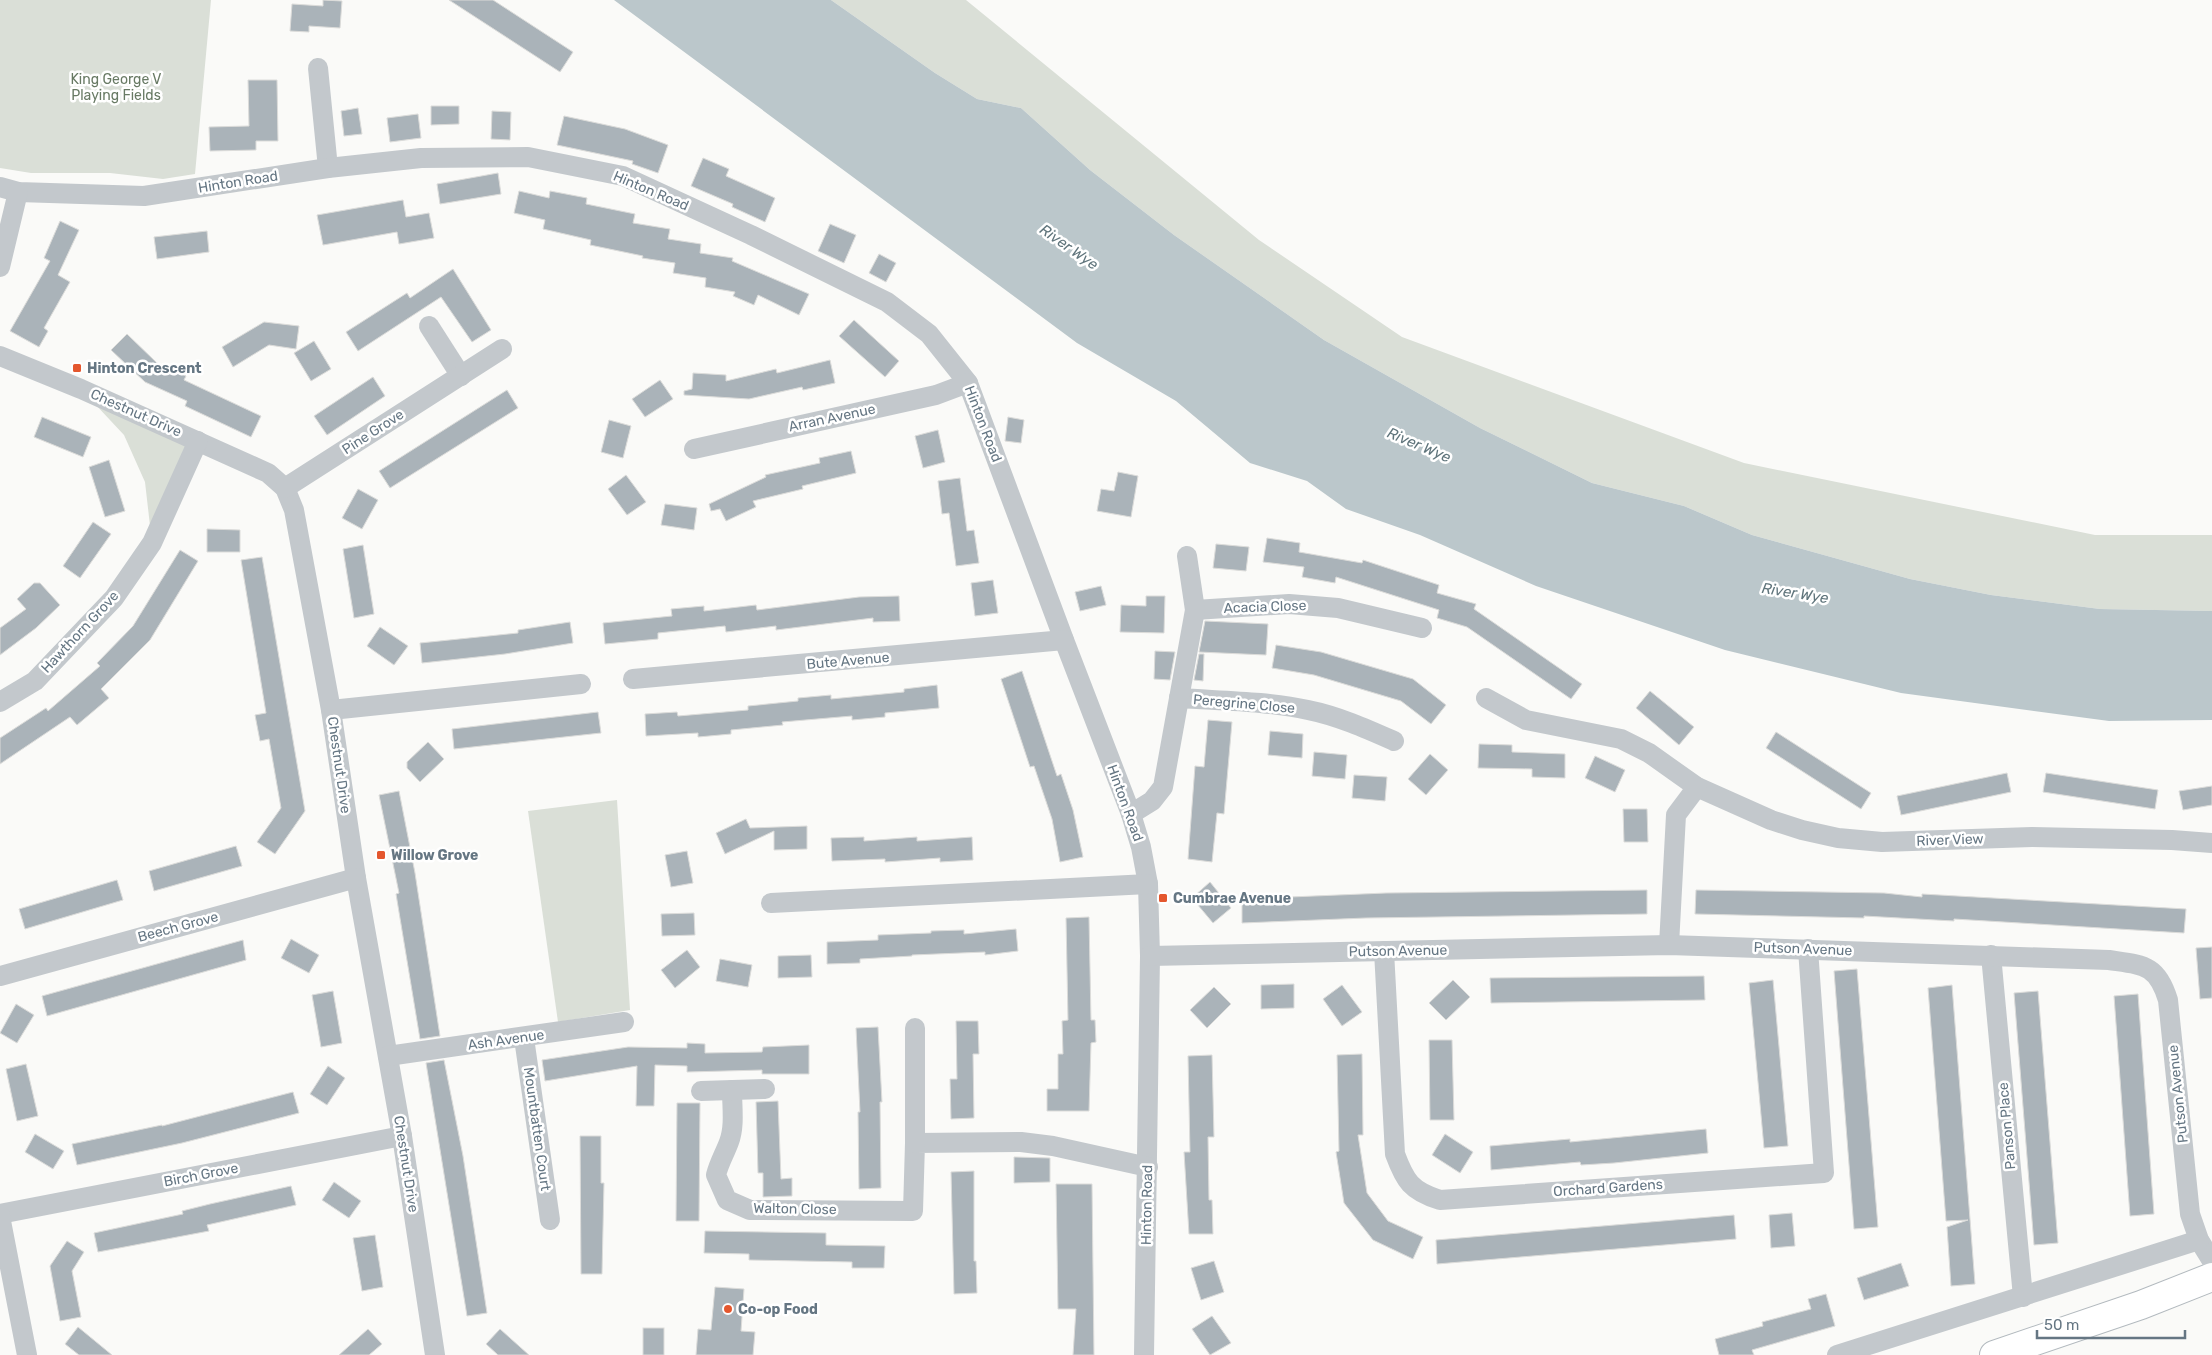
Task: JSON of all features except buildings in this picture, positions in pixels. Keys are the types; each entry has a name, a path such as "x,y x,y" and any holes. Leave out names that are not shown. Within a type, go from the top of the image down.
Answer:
{"street":[{"path":"318,68 328,168"},
{"name":"Hinton Road","path":"9,189 144,196 328,168 421,158 528,157 623,176 751,235 887,302 929,334 968,383 1131,814 1141,847 1148,884 1150,956 1144,1355"},
{"path":"0,267 9,189"},
{"path":"429,326 461,376"},
{"name":"Pine Grove","path":"285,488 502,349"},
{"name":"Chestnut Drive","path":"0,356 81,389 268,472 285,488 294,510 331,710 356,878 402,1136 435,1355"},
{"name":"Arran Avenue","path":"694,449 936,395 968,383"},
{"name":"Hawthorn Grove","path":"0,702 35,681 114,598 152,543 198,441"},
{"path":"1131,814 1152,801 1163,786 1196,610 1187,556"},
{"name":"Acacia Close","path":"1196,610 1289,604 1338,608 1422,628"},
{"name":"Bute Avenue","path":"633,679 1064,640"},
{"path":"331,710 581,684"},
{"name":"Peregrine Close","path":"1179,698 1265,703 1309,710 1363,727 1394,741"},
{"name":"River View","path":"1486,698 1526,720 1621,739 1649,753 1697,787 1771,820 1802,830 1838,838 1882,842 2032,837 2172,840 2212,843"},
{"path":"1669,945 1676,815 1697,787"},
{"name":"Beech Grove","path":"0,976 356,878"},
{"path":"771,903 1148,884"},
{"name":"Putson Avenue","path":"1150,956 1669,945 2109,960 2151,969 2163,982 2168,1000 2190,1214 2199,1240 2212,1261"},
{"name":"Orchard Gardens","path":"1384,951 1395,1154 1403,1178 1421,1194 1440,1200 1824,1173 1808,949"},
{"name":"Panson Place","path":"1992,955 2023,1297"},
{"name":"Ash Avenue","path":"388,1056 524,1038 624,1022"},
{"name":"Walton Close","path":"732,1090 733,1125 729,1142 722,1155 716,1175 727,1200 750,1210 913,1211 915,1028"},
{"name":"Mountbatten Court","path":"524,1038 550,1220"},
{"path":"701,1091 765,1090"},
{"name":"Birch Grove","path":"0,1215 402,1136"},
{"path":"915,1143 1020,1142 1053,1146 1148,1167"},
{"path":"0,1215 27,1355"},
{"path":"1837,1355 2199,1240"},
{"path":"1994,1355 2141,1305 2212,1277"}],"green space":[{"name":"King George V Playing Fields","path":"0,0 211,0 195,174 163,179 110,173 31,173 0,168"},
{"path":"831,0 966,0 1259,240 1402,337 1744,463 2095,535 2212,535 2212,611 2100,609 1991,595 1910,579 1752,535 1684,506 1592,483 1480,428 1324,340 1174,235 1090,170 1021,108 977,99 935,73"},
{"path":"81,389 198,441 152,543 145,482 124,435"},
{"path":"617,800 630,1010 558,1022 528,811"}],"water":[{"name":"River Wye","path":"614,0 831,0 935,73 977,99 1021,108 1090,170 1174,235 1324,340 1480,428 1592,483 1684,506 1752,535 1910,579 1991,595 2100,609 2212,611 2212,720 2109,721 1901,693 1725,650 1536,586 1420,535 1346,509 1307,481 1250,463 1176,401 1077,343"}],"place":[{"name":"Hinton Crescent","path":"77,368"},
{"name":"Willow Grove","path":"381,855"},
{"name":"Cumbrae Avenue","path":"1163,898"},
{"name":"Co-op Food","path":"728,1309"}]}
